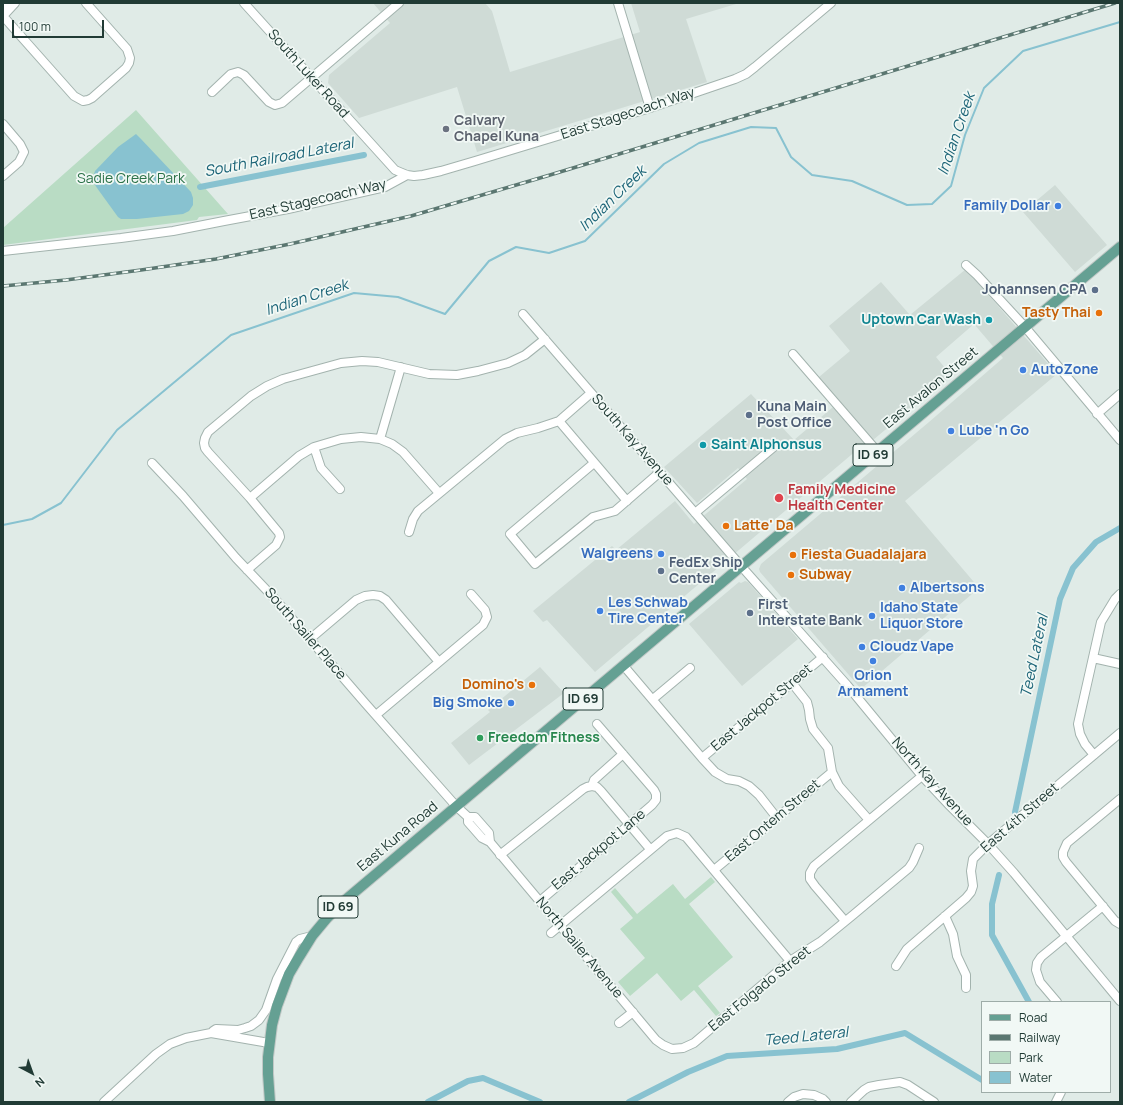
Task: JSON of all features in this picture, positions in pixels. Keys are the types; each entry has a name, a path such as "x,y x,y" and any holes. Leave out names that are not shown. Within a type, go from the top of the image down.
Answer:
{"main road":[{"name":"East Avalon Street","path":"741,566 1120,247"},
{"name":"East Kuna Road","path":"269,1043 272,1025 289,974 312,936 327,918 344,901 741,566"},
{"name":"ID 69","path":"269,1043 268,1074 270,1102"}],"street":[{"path":"15,3 3,16 74,96 82,101 92,98 126,68 130,58 127,49 86,3"},
{"name":"South Luker Road","path":"244,3 395,170 407,175"},
{"path":"212,92 231,74 238,72 244,75 269,102 275,105 282,103 399,3"},
{"path":"618,3 650,108"},
{"name":"East Stagecoach Way","path":"3,251 173,231 288,209 385,187 407,175 423,175 441,171 650,108 735,79 746,74 831,3"},
{"path":"3,124 20,144 24,152 19,162 3,176"},
{"path":"966,265 978,275 1025,327 1120,440"},
{"name":"South Kay Avenue","path":"523,314 741,566"},
{"path":"247,570 276,545 280,537 279,533 250,498 208,452 204,443 208,432 251,396 267,386 283,379 341,363 362,361 378,362 429,374 458,375 478,372 508,363 526,354 545,339"},
{"path":"793,354 877,451"},
{"path":"380,439 401,367"},
{"path":"408,532 418,511 505,440 517,433 559,421 591,393"},
{"path":"1097,414 1120,394"},
{"path":"559,421 627,501"},
{"path":"250,498 299,456 314,447 341,439 361,437 380,439 392,444 404,452 439,493"},
{"path":"695,513 775,446"},
{"path":"314,447 321,468 340,489"},
{"name":"South Sailer Place","path":"152,463 169,480 247,570 310,639 456,806"},
{"path":"594,463 510,534 536,564 593,518 615,512 660,472"},
{"name":"North Kay Avenue","path":"741,566 877,720 922,776 1014,873 1120,1001"},
{"path":"376,715 483,625 488,617 485,610 471,594"},
{"path":"1094,755 1085,744 1080,734 1078,724 1101,622 1115,599 1120,594"},
{"path":"310,639 356,600 365,596 380,596 386,600 439,662"},
{"name":"East Jackpot Street","path":"702,758 822,657"},
{"path":"1092,658 1120,664"},
{"path":"624,665 715,772 721,776 739,781 749,786 759,795 777,818"},
{"path":"652,699 690,668"},
{"path":"792,682 807,702 813,729 828,748 832,772 840,786 869,820"},
{"path":"592,786 594,780 623,754 597,724"},
{"name":"East 4th Street","path":"896,966 907,949 971,892 973,886 971,871 973,859 988,844 1120,733"},
{"name":"East Jackpot Lane","path":"540,901 655,802 656,794 654,790 623,754"},
{"name":"East Ontem Street","path":"714,870 832,772"},
{"path":"845,921 815,886 810,879 810,873 814,866 922,776"},
{"path":"500,855 583,789 592,786 601,791 650,849"},
{"path":"1120,799 1067,843 1063,852 1063,857 1066,862 1115,921 1120,924"},
{"name":"North Sailer Avenue","path":"456,806 468,817 468,822 478,834 490,842 656,1040 672,1049"},
{"path":"551,933 650,849 667,836 677,833 686,837 790,961"},
{"name":"East Folgado Street","path":"672,1049 683,1048 694,1043 790,961 820,942 909,868 914,862 919,848"},
{"path":"1056,1001 1040,982 1036,970 1037,963 1041,957 1103,906"},
{"path":"945,916 953,934 957,956 966,975 966,988"},
{"path":"211,1033 216,1029 238,1030 251,1026 259,1020 266,1010 277,979 296,942 300,939 312,936"},
{"path":"619,1023 633,1012"},
{"path":"104,1102 156,1054 170,1044 186,1038 211,1033 269,1043"},
{"path":"851,1102 869,1087 879,1084 900,1082 908,1085 934,1102"},
{"path":"788,1102 794,1097 803,1094 814,1095 826,1102"}],"shaded area":[{"path":"373,3 485,3 492,11 510,72 640,32 631,3 736,4 686,19 707,82 477,152 457,87 359,118 328,83 329,75 390,23"},
{"path":"1055,185 1107,245 1075,272 1023,212"},
{"path":"966,269 1057,374 905,501 979,588 861,689 759,569 761,564 1003,358 974,324 936,357 951,375 873,440 819,377 850,351 829,326 881,282 910,315"},
{"path":"751,394 794,440 833,407 864,444 595,672 547,620 543,622 533,611 612,546 616,550 675,501 694,524 747,479 738,468 697,503 664,467"},
{"path":"745,581 748,582 798,639 742,686 689,624 739,582 741,583"},
{"path":"540,667 564,693 469,765 451,743 490,712 488,710"}],"green space":[{"name":"Sadie Creek Park","path":"136,110 228,214 199,217 197,220 3,245 3,228"},
{"path":"711,877 715,882 689,904 733,957 698,986 720,1013 716,1016 694,990 681,1001 657,973 630,996 618,982 645,958 620,929 633,918 611,892 615,888 637,914 673,884 685,899"}],"water":[{"path":"136,134 191,192 193,205 189,211 183,214 137,219 121,219 97,188 92,180 95,171 118,147"}],"waterway":[{"name":"Indian Creek","path":"3,525 32,519 61,503 117,430 231,335 354,293 398,297 445,314 489,261 516,247 549,253 585,241 664,164 699,143 751,127 776,128 791,157 812,175 852,181 907,205 932,204 951,186 965,135 984,88 1023,51 1120,22"},
{"name":"South Railroad Lateral","path":"200,187 364,155"},
{"name":"Teed Lateral","path":"1015,812 1060,599 1073,568 1096,542 1120,528"},
{"name":"Teed Lateral","path":"999,875 992,904 992,935 1028,1001"},
{"name":"Teed Lateral","path":"629,1102 688,1072 727,1056 837,1049 905,1033 981,1079"},
{"name":"Teed Lateral","path":"428,1102 468,1081 483,1078 540,1102"}],"railway":[{"path":"3,286 66,280 216,259 290,244 411,216 1115,3"}],"place":[{"name":"Calvary Chapel Kuna","path":"446,129"},
{"name":"Family Dollar","path":"1058,206"},
{"name":"Johannsen CPA","path":"1095,290"},
{"name":"Tasty Thai","path":"1099,313"},
{"name":"Uptown Car Wash","path":"989,320"},
{"name":"AutoZone","path":"1023,370"},
{"name":"Kuna Main Post Office","path":"749,415"},
{"name":"Lube 'n Go","path":"951,431"},
{"name":"Saint Alphonsus","path":"703,445"},
{"name":"Family Medicine Health Center","path":"779,498"},
{"name":"Latte' Da","path":"726,526"},
{"name":"Walgreens","path":"661,554"},
{"name":"Fiesta Guadalajara","path":"793,555"},
{"name":"FedEx Ship Center","path":"661,571"},
{"name":"Subway","path":"791,575"},
{"name":"Albertsons","path":"902,588"},
{"name":"Les Schwab Tire Center","path":"600,611"},
{"name":"First Interstate Bank","path":"750,613"},
{"name":"Idaho State Liquor Store","path":"872,616"},
{"name":"Cloudz Vape","path":"862,647"},
{"name":"Orion Armament","path":"873,661"},
{"name":"Domino's","path":"532,685"},
{"name":"Big Smoke","path":"511,703"},
{"name":"Freedom Fitness","path":"480,738"}]}
